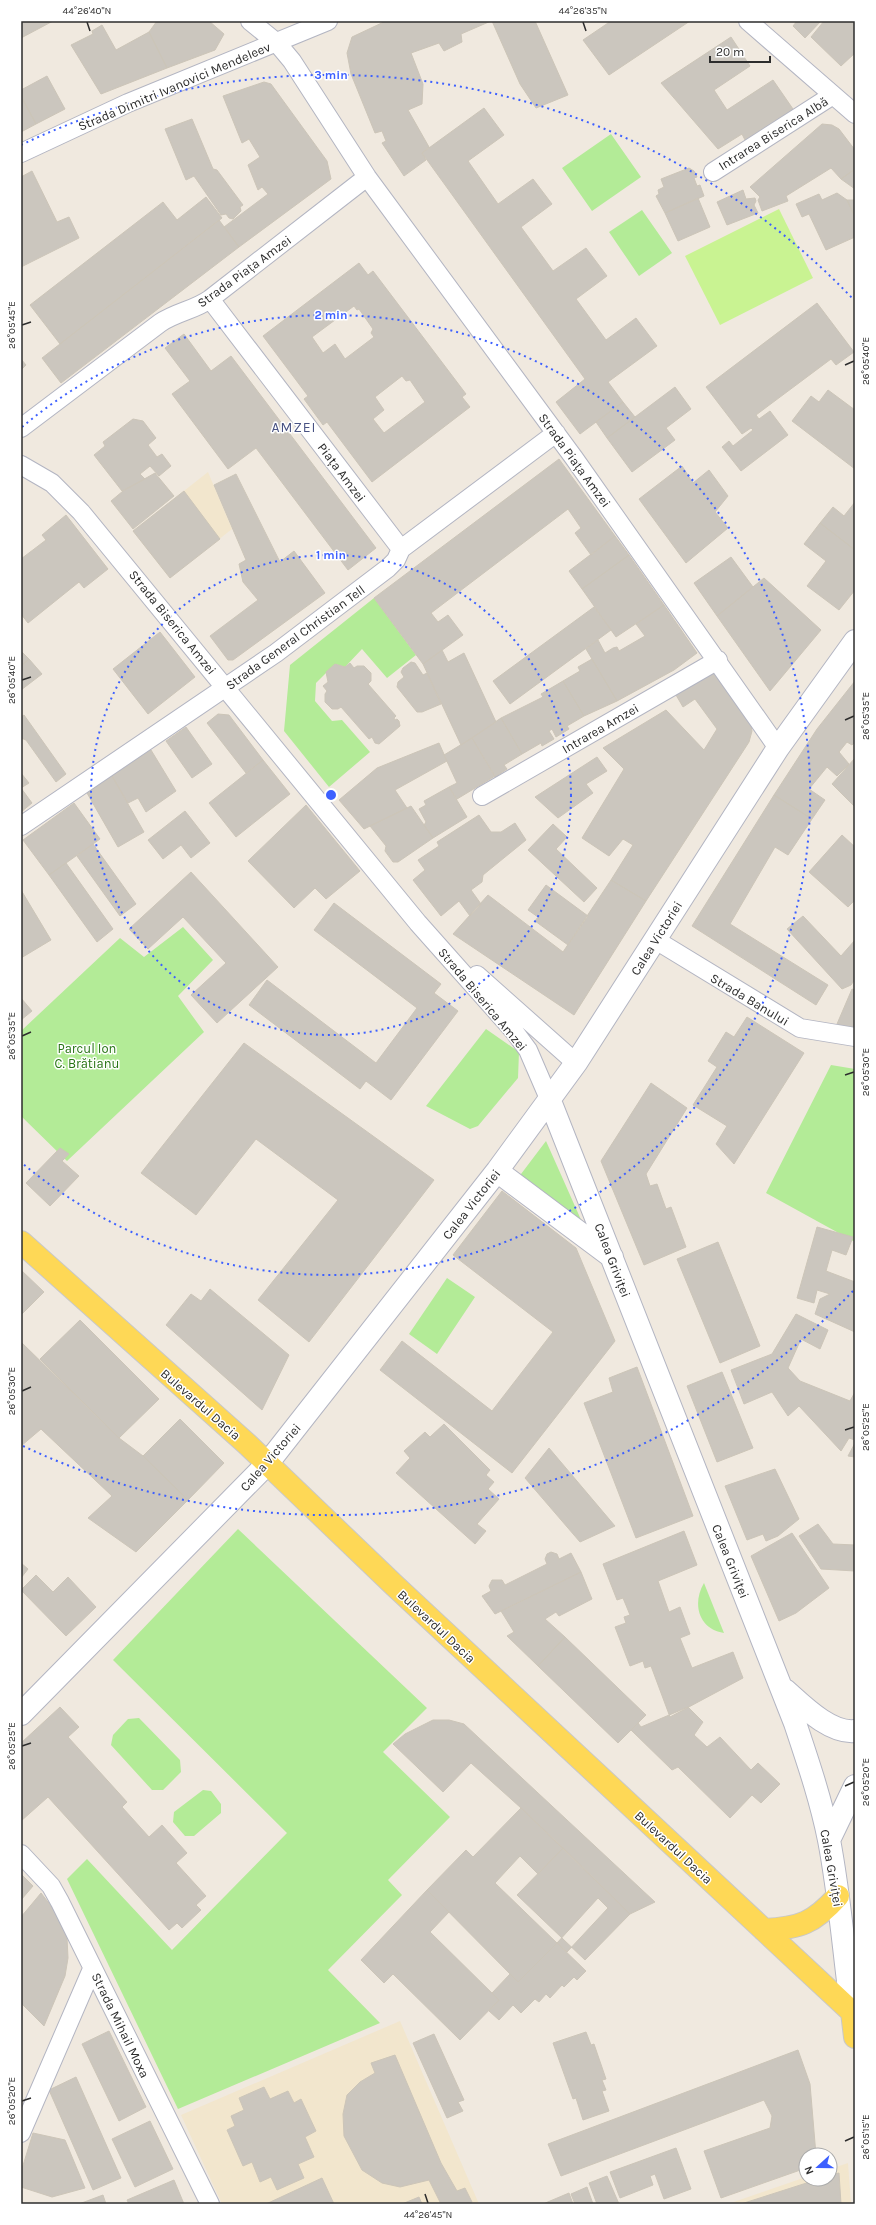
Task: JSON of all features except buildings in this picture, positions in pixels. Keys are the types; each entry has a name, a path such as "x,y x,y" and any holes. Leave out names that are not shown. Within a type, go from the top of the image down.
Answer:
{"main road":[{"name":"Calea Victoriei","path":"21,1714 267,1464 497,1171 550,1101 576,1063 654,939 778,748 855,641"},
{"name":"Calea Griviței","path":"550,1101 781,1687 809,1765 829,1840 838,1896 855,2037"},
{"path":"497,1171 612,1257"},
{"name":"Bulevardul Dacia","path":"21,1242 267,1464 394,1586 853,2013"},
{"path":"781,1687 819,1718 832,1726 850,1732 855,1731"},
{"path":"829,1840 855,1786"},
{"path":"764,1930 788,1929 805,1923 823,1913 838,1896"}],"street":[{"name":"Strada Piața Amzei","path":"250,21 277,43 292,61 367,177 556,433 718,660 778,748"},
{"name":"Strada Dimitri Ivanovici Mendeleev","path":"21,153 128,103 328,21"},
{"path":"748,21 855,114"},
{"name":"Intrarea Biserica Albă","path":"713,172 833,95"},
{"name":"Strada Piața Amzei","path":"21,428 170,316 196,307 210,299 367,177"},
{"name":"Piața Amzei","path":"210,299 401,549"},
{"name":"Strada General Christian Tell","path":"21,826 276,653 388,568 396,560 401,549 556,433"},
{"name":"Strada Biserica Amzei","path":"21,465 52,483 67,497 226,687 418,923 514,1031 528,1050 550,1101"},
{"name":"Intrarea Amzei","path":"482,796 718,660"},
{"name":"Strada Biserica Amzei","path":"418,923 576,1063"},
{"name":"Strada Banului","path":"654,939 800,1028 855,1037"},
{"name":"Strada Mihail Moxa","path":"21,1854 51,1886 210,2204"},
{"path":"21,2133 92,1969"}],"shaded area":[{"path":"208,472 232,529 170,578 133,531"},
{"path":"400,2021 479,2204 222,2204 181,2115"},
{"path":"848,2163 851,2204 728,2204 798,2180 798,2187 838,2187 838,2166"}],"green space":[{"path":"611,134 641,177 592,211 562,168"},
{"path":"779,209 813,278 720,325 685,256"},
{"path":"642,210 672,253 639,276 609,232"},
{"path":"374,598 416,655 387,678 362,649 345,667 335,664 316,683 315,701 332,721 342,720 370,752 329,787 284,731 290,665"},
{"name":"Parcul Ion C. Brătianu","path":"183,927 213,960 178,996 204,1032 67,1161 21,1116 21,1031 120,938 144,957"},
{"path":"486,1029 519,1052 518,1078 478,1126 470,1129 426,1106"},
{"path":"831,1065 855,1069 855,1242 766,1193"},
{"path":"546,1141 586,1231 518,1178"},
{"path":"447,1278 475,1297 437,1354 409,1334"},
{"path":"238,1529 427,1708 383,1752 450,1817 388,1880 402,1895 328,1970 380,2023 178,2109 67,1879 87,1859 172,1950 287,1833 113,1660"},
{"path":"704,1583 724,1633 715,1631 708,1626 703,1621 700,1614 698,1599"},
{"path":"139,1718 180,1760 181,1772 163,1790 152,1790 111,1745 113,1735 128,1719"},
{"path":"203,1790 211,1791 221,1804 221,1813 194,1836 185,1836 173,1822 174,1812"}],"district":[{"name":"AMZEI","path":"294,427"}]}
